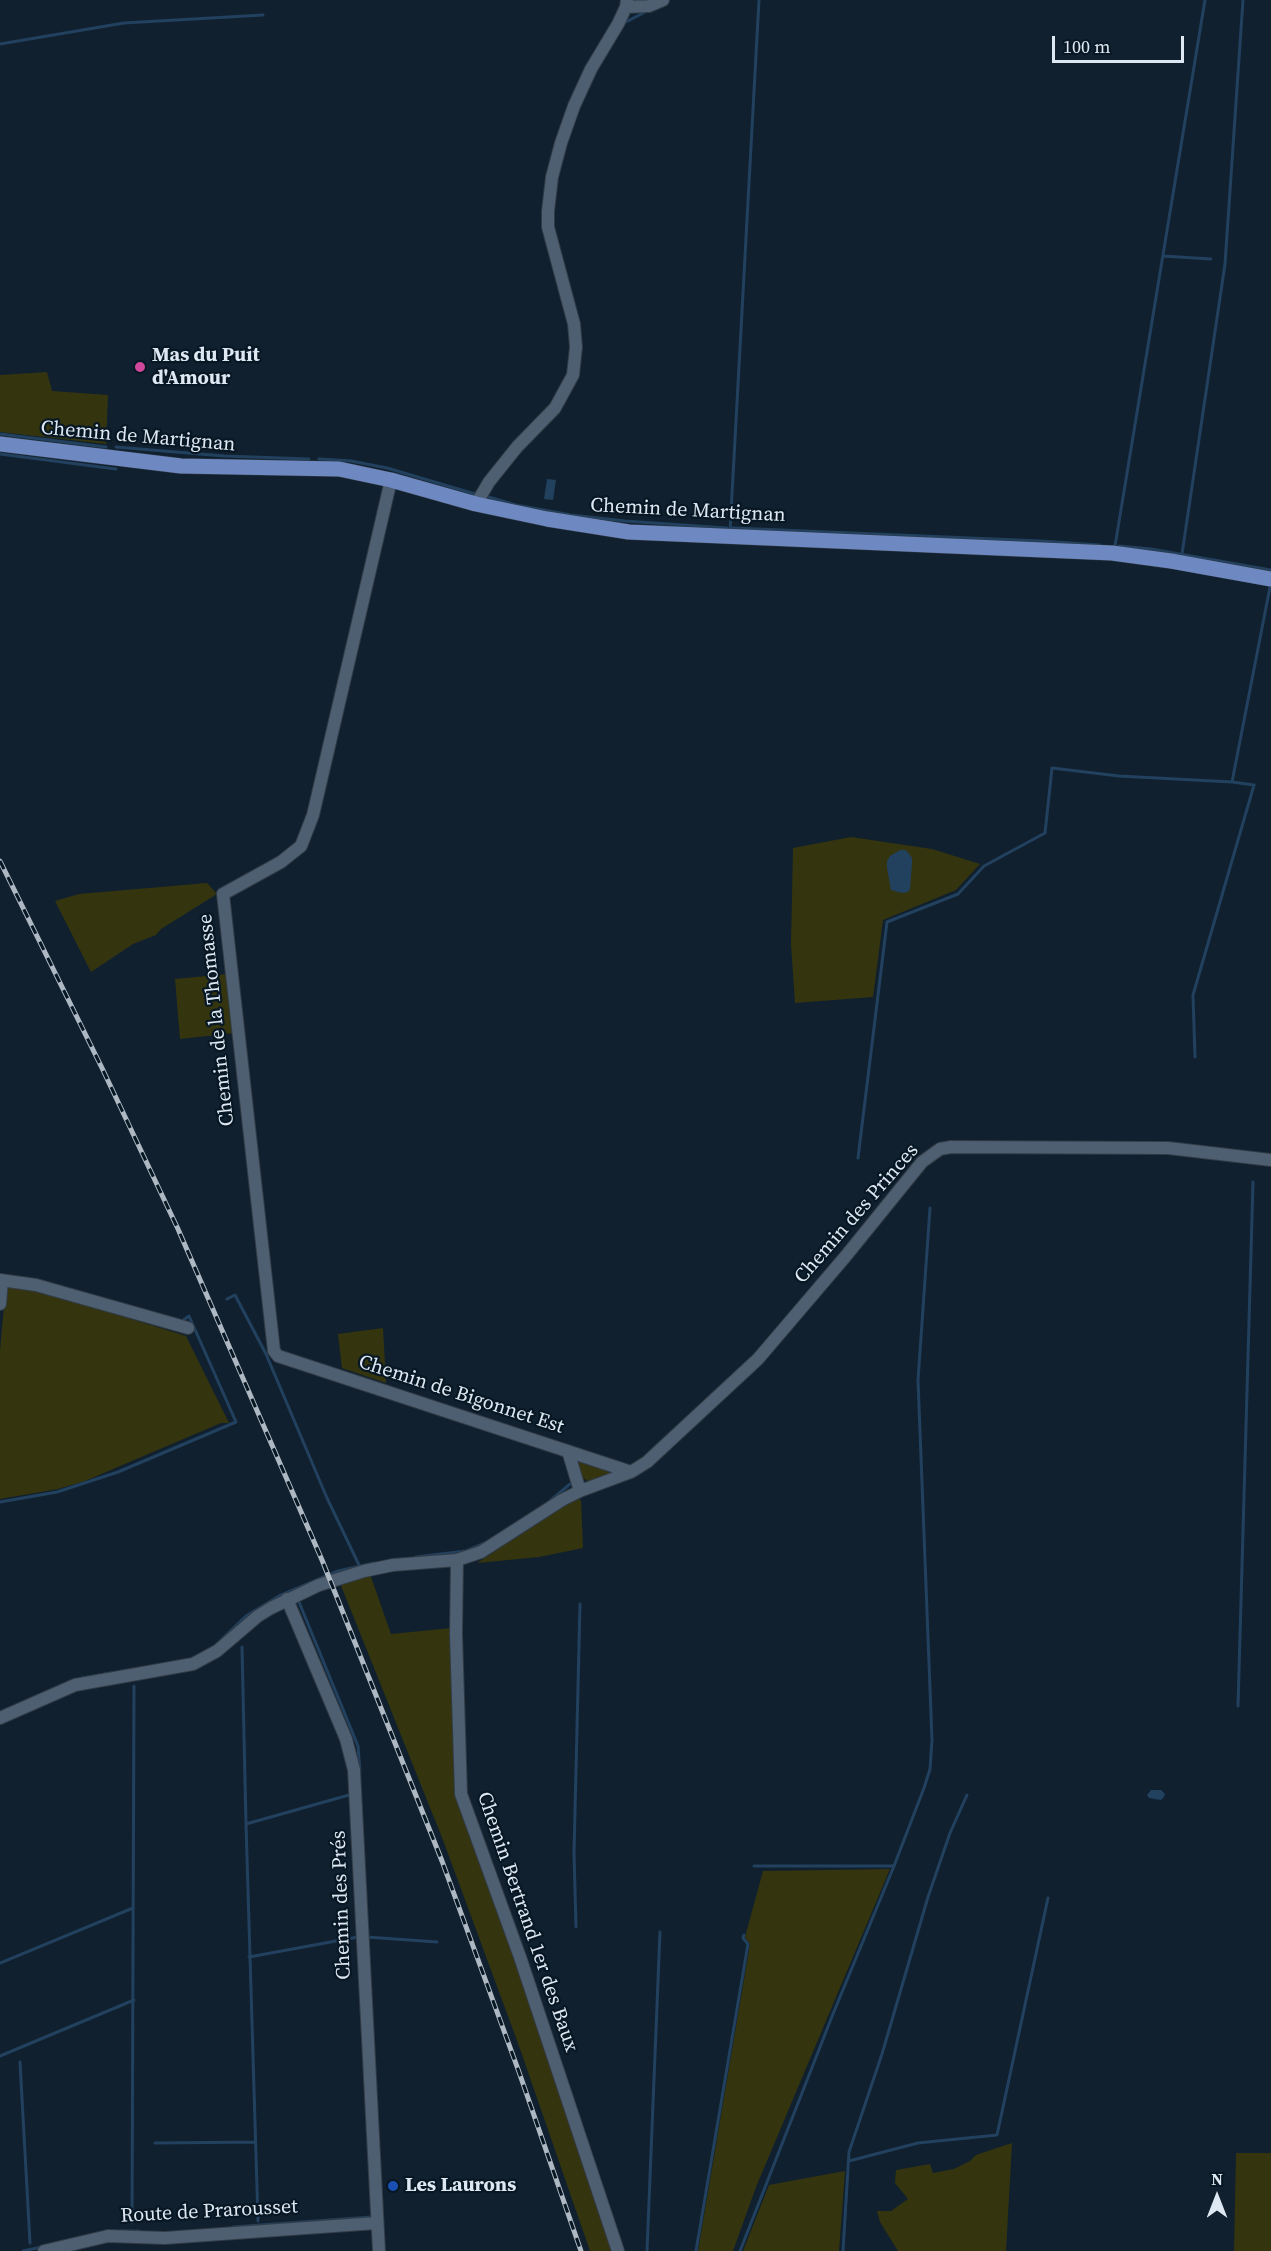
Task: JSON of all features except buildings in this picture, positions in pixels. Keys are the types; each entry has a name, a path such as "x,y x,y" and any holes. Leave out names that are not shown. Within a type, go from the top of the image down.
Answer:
{"main road":[{"name":"Chemin de Martignan","path":"0,444 182,466 339,469 391,480 476,504 577,526 629,532 1112,553 1271,579"}],"street":[{"path":"476,504 489,482 517,447 555,408 573,375 576,347 574,324 548,226 552,177 574,105 626,4 649,6 663,0"},
{"name":"Chemin de la Thomasse","path":"278,1356 273,1347 223,894 281,862 301,846 314,815 391,480"},
{"name":"Chemin des Princes","path":"0,1718 75,1685 193,1664 217,1651 258,1616 287,1599 319,1585 393,1565 457,1560 481,1552 562,1500 631,1472 647,1462 758,1359 922,1162 940,1149 951,1147 1168,1148 1271,1160"},
{"path":"0,1304 1,1280 36,1285 188,1328"},
{"name":"Chemin de Bigonnet Est","path":"278,1356 631,1472"},
{"path":"568,1451 580,1491"},
{"name":"Chemin Bertrand 1er des Baux","path":"457,1560 456,1634 461,1794 520,1957 618,2251"},
{"name":"Chemin des Prés","path":"287,1599 346,1739 354,1770 362,1887 365,2010 379,2251"},
{"name":"Route de Prarousset","path":"44,2251 108,2236 165,2238 262,2229 377,2223"}],"shaded area":[{"path":"47,372 52,391 108,395 106,444 0,432 0,375"},
{"path":"851,837 932,849 980,864 956,890 883,920 873,997 795,1003 791,944 793,848"},
{"path":"207,883 217,894 161,929 156,935 133,944 91,972 55,901 79,894"},
{"path":"228,974 235,1033 180,1039 175,979"},
{"path":"6,1283 186,1336 229,1423 221,1423 85,1481 58,1489 0,1499 0,1351"},
{"path":"383,1328 386,1383 342,1368 338,1334"},
{"path":"578,1458 621,1471 590,1482 581,1477"},
{"path":"578,1497 581,1501 583,1548 539,1557 477,1563"},
{"path":"370,1574 391,1634 452,1628 456,1779 615,2251 590,2251 519,2046 443,1840 340,1583"},
{"path":"890,1869 756,2187 733,2251 698,2251 750,1944 745,1937 763,1871"},
{"path":"1012,2143 1006,2251 898,2251 880,2222 877,2211 891,2211 908,2199 895,2183 896,2170 930,2164 933,2173 954,2169 970,2161 976,2155"},
{"path":"1236,2153 1271,2153 1271,2251 1234,2251"},
{"path":"845,2171 839,2251 743,2251 769,2185"}],"water":[{"path":"547,479 556,480 553,500 544,499"},
{"path":"900,850 906,850 912,858 910,889 902,893 891,890 887,868 890,856"},
{"path":"1151,1790 1161,1790 1165,1794 1164,1797 1161,1800 1149,1798 1147,1795"}],"waterway":[{"path":"730,531 759,0"},
{"path":"1115,546 1205,0"},
{"path":"1182,554 1225,264 1243,0"},
{"path":"624,23 647,11"},
{"path":"0,44 124,23 263,15"},
{"path":"1163,256 1211,259"},
{"path":"0,434 106,447"},
{"path":"116,447 224,456 309,459"},
{"path":"0,454 116,469"},
{"path":"319,459 351,461 387,468 475,494"},
{"path":"485,496 516,505 571,515 727,528"},
{"path":"733,528 1100,545"},
{"path":"1119,546 1151,549 1271,570"},
{"path":"1195,1057 1193,995 1254,785 1232,782 1270,587"},
{"path":"858,1158 887,922 958,894 984,866 1045,833 1052,768 1119,776 1232,782"},
{"path":"1238,1706 1253,1182"},
{"path":"754,1866 894,1866 930,1769 932,1740 918,1380 930,1208"},
{"path":"227,1299 235,1295 266,1354 327,1498 359,1565"},
{"path":"0,1502 57,1492 118,1472 236,1422 189,1316 179,1323"},
{"path":"551,1500 570,1484"},
{"path":"416,1557 466,1551 485,1543"},
{"path":"221,1640 246,1616 279,1596 338,1571 374,1563"},
{"path":"299,1602 358,1746 360,1771"},
{"path":"576,1927 574,1853 580,1604"},
{"path":"242,1647 246,1824"},
{"path":"82,1678 111,1673"},
{"path":"132,2223 134,1686"},
{"path":"258,2221 246,1824 349,1795"},
{"path":"843,2251 849,2152 882,2054 928,1897 950,1833 967,1795"},
{"path":"740,2251 894,1866"},
{"path":"849,2161 918,2143 997,2135 1048,1898"},
{"path":"0,1963 133,1908"},
{"path":"647,2251 660,1932"},
{"path":"696,2251 748,1944 743,1938 744,1935"},
{"path":"249,1957 358,1937"},
{"path":"367,1937 437,1942"},
{"path":"0,2056 134,2000"},
{"path":"20,2062 30,2243"},
{"path":"155,2143 255,2142"},
{"path":"233,2227 371,2217"},
{"path":"122,2231 139,2231"},
{"path":"23,2251 42,2247"}],"railway":[{"path":"0,861 178,1229 322,1560 442,1861 581,2251"}],"place":[{"name":"Mas du Puit d'Amour","path":"140,367"},
{"name":"Les Laurons","path":"393,2186"}]}
